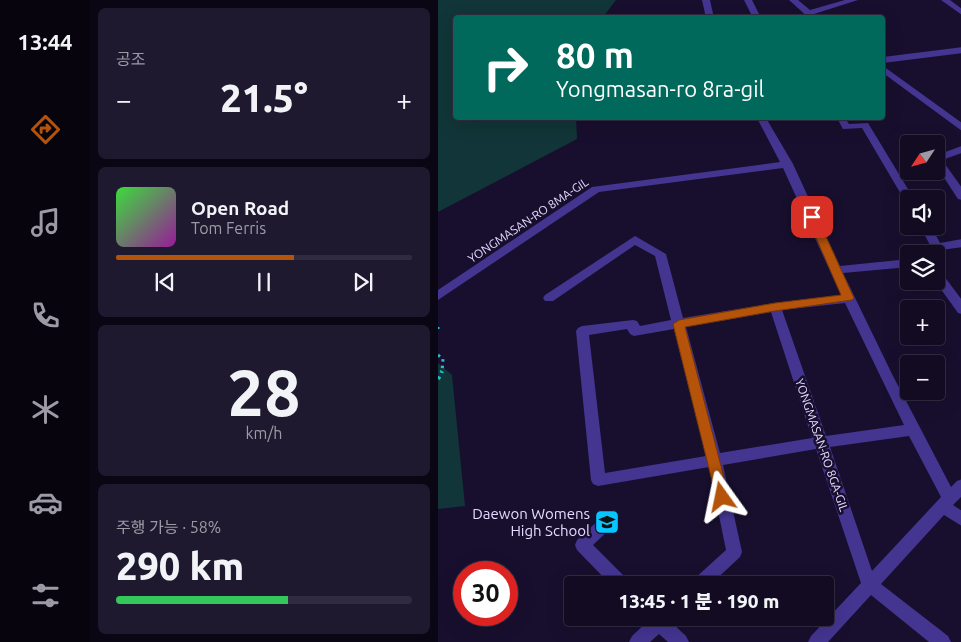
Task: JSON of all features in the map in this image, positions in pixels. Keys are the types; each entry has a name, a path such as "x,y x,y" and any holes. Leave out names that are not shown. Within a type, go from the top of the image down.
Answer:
{"street":[{"path":"706,0 709,15"},
{"path":"748,0 756,15"},
{"path":"794,0 811,15 854,0"},
{"path":"945,0 962,13"},
{"path":"885,60 962,50"},
{"path":"885,70 962,128"},
{"path":"763,120 788,164 848,298 946,502 962,520"},
{"path":"842,120 846,128 865,126 904,190"},
{"path":"946,155 962,148"},
{"name":"YONGMASAN-RO 8MA-GIL","path":"438,296 596,189 788,164"},
{"path":"946,172 962,196"},
{"path":"549,298 635,240 660,254 715,460 734,552 709,576"},
{"path":"945,247 962,243"},
{"path":"836,270 900,264"},
{"path":"945,286 962,310"},
{"path":"848,298 775,307 634,331 633,324 582,331 598,480 822,442 912,430"},
{"name":"YONGMASAN-RO 8GA-GIL","path":"775,307 869,584"},
{"path":"817,642 962,485"},
{"path":"608,522 583,546 613,576"},
{"path":"869,584 942,642"},
{"path":"638,642 653,626"},
{"path":"665,626 680,642"}],"path":[{"path":"438,354 443,359 442,374 438,379"}],"green space":[{"path":"438,0 616,0 605,15 453,15 453,120 576,120 577,139 438,212"},
{"path":"438,363 452,375 465,506 438,509"}],"place":[{"name":"Daewon Womens High School","path":"607,522"}],"route":[{"path":"722,497 715,460 679,324 775,307 848,298 812,217"}]}
